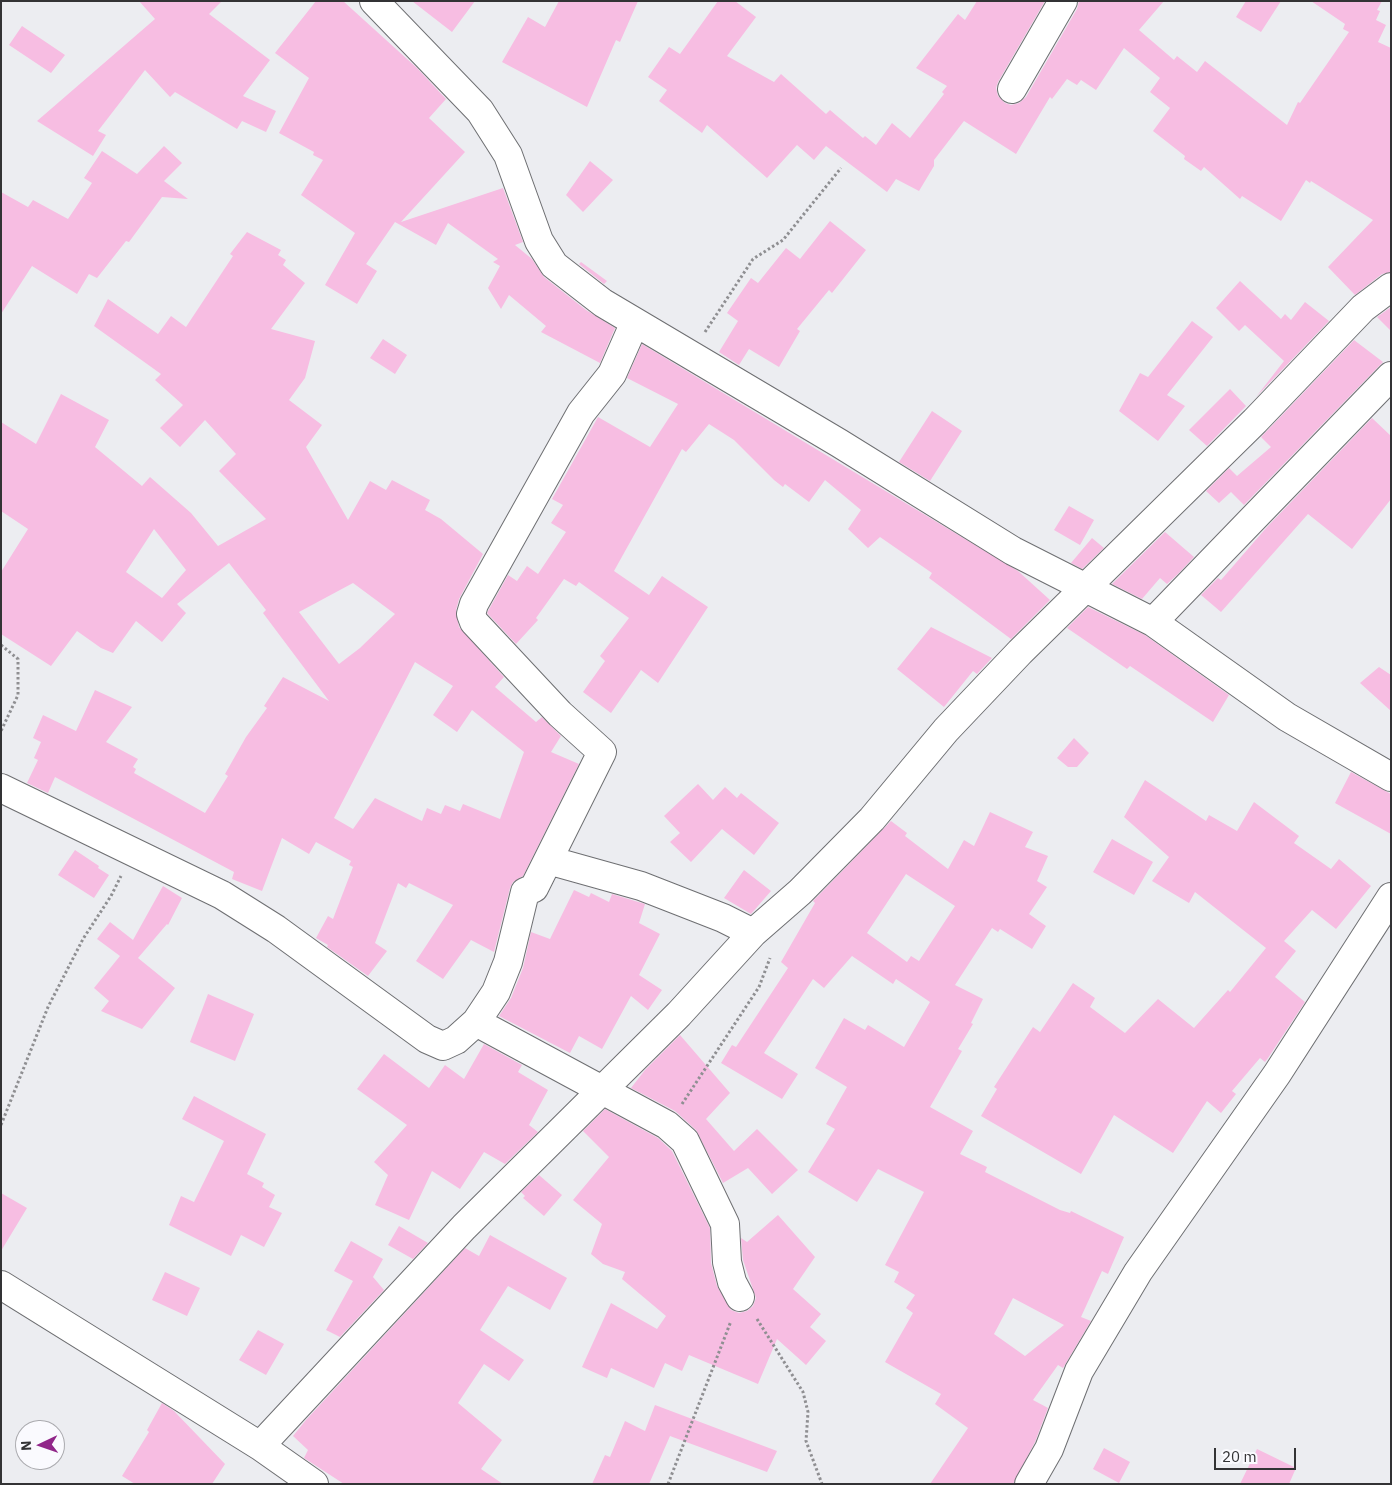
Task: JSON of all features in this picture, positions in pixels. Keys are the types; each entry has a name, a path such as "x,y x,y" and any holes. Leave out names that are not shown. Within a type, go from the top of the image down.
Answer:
{"street":[{"path":"374,1 480,111 508,155 539,241 554,265 603,303 839,443 1013,551 1153,622 1287,717 1391,777"},
{"path":"1012,89 1063,1"},
{"path":"260,1446 458,1234 679,1014 753,933 800,892 872,819 946,730 1084,587 1255,421 1363,308 1391,287"},
{"path":"1,788 133,850 222,895 276,929 427,1039 443,1046 456,1040 476,1022 496,992 508,962 526,892 534,888 602,752 508,661 474,622 471,614 474,604 581,413 612,374 634,322"},
{"path":"1153,622 1391,376"},
{"path":"548,860 641,886 723,918 753,933"},
{"path":"1028,1484 1049,1449 1079,1371 1138,1272 1277,1074 1391,898"},
{"path":"476,1022 668,1125 685,1141 725,1224 727,1262 732,1282 740,1297"},
{"path":"1,1285 260,1446 310,1483"}],"path":[{"path":"690,356 753,259 783,240 841,168"},
{"path":"1,645 18,659 18,695 1,731"},
{"path":"1,1125 48,1007 83,939 111,896 133,850"},
{"path":"668,1125 706,1070 758,987 772,955"},
{"path":"668,1484 740,1297"},
{"path":"740,1297 762,1326 803,1392 808,1412 806,1441 822,1484"}],"building":[{"path":"139,1 222,1 209,14 270,60 243,96 276,111 266,132 242,121 237,129 175,92 170,97 145,70 98,131 106,135 93,156 37,121 155,19"},
{"path":"316,1 343,1 417,68 446,99 429,118 465,152 401,222 503,188 523,242 515,245 532,259 544,277 586,310 615,328 600,363 541,332 546,326 509,295 501,309 488,288 500,266 493,262 498,259 448,223 436,245 395,222 366,264 377,271 357,304 325,285 355,233 301,195 323,160 313,155 314,152 279,133 309,78 275,53"},
{"path":"412,1 475,1 452,32"},
{"path":"559,1 638,1 620,42 616,40 587,107 502,62 528,17 545,27"},
{"path":"718,1 735,1 756,17 727,56 774,82 781,74 826,114 830,110 863,138 865,136 876,145 892,123 910,138 944,94 942,92 947,86 916,68 958,14 965,20 977,1 1045,1 998,82 996,88 998,96 1005,103 1011,105 1019,103 1026,97 1077,9 1079,1 1164,1 1139,30 1174,60 1177,56 1197,72 1205,61 1287,125 1298,102 1300,103 1349,32 1343,29 1345,24 1311,1 1382,1 1377,10 1380,11 1376,20 1386,25 1378,42 1391,48 1391,272 1382,274 1355,295 1328,267 1373,220 1311,181 1310,183 1306,180 1281,221 1242,196 1240,199 1204,167 1201,171 1184,159 1185,156 1153,131 1170,108 1150,92 1160,78 1124,48 1096,90 1081,80 1077,85 1067,79 1052,99 1050,97 1016,154 964,121 934,160 934,166 919,191 896,179 887,192 826,146 814,160 797,145 767,178 707,125 702,133 659,101 667,90 648,77 669,47 680,54"},
{"path":"1246,1 1281,1 1261,32 1236,17"},
{"path":"22,26 65,55 51,73 9,45"},
{"path":"164,146 182,163 164,181 188,199 162,197 129,242 126,241 97,278 89,274 77,294 32,266 1,314 1,192 28,207 33,200 68,219 92,183 84,178 102,151 137,174"},
{"path":"590,161 613,180 583,212 566,195"},
{"path":"830,221 866,250 832,293 829,290 797,329 800,331 779,367 749,349 739,365 719,352 738,321 727,313 751,278 758,283 786,248 800,259"},
{"path":"247,232 281,250 278,255 286,260 283,265 305,283 271,329 315,341 305,378 289,400 322,425 306,447 348,520 370,481 386,490 392,480 430,500 425,510 441,519 483,554 459,599 456,610 459,627 504,677 495,687 536,722 542,717 561,736 551,752 579,764 523,876 513,882 510,888 494,952 471,940 443,979 416,961 453,905 409,883 406,888 398,883 375,943 387,951 368,976 316,938 328,916 333,919 353,867 349,865 351,861 316,842 309,854 282,838 262,891 232,879 234,872 55,777 48,793 27,783 38,760 34,758 41,742 33,738 43,715 76,731 95,690 132,707 106,742 138,759 133,767 136,769 134,773 205,813 228,776 225,774 246,737 267,708 264,706 283,677 329,701 263,613 266,610 229,563 177,604 186,613 162,642 136,621 113,653 101,648 77,631 51,666 1,634 1,572 28,529 1,511 1,422 36,444 61,394 109,420 95,447 142,486 150,477 191,513 218,546 266,519 219,471 236,454 205,420 180,447 160,428 183,405 155,380 161,374 94,326 108,299 158,334 171,316 186,327 233,256 230,254","holes":["154,529 186,570 162,598 126,572","353,583 395,614 360,648 339,664 299,612","415,662 453,686 433,715 457,732 472,710 524,752 500,819 463,804 460,811 445,805 441,814 427,808 422,821 375,798 353,829 334,818"]},
{"path":"581,262 607,281 604,284 579,264"},
{"path":"1240,281 1281,319 1285,314 1291,320 1305,302 1329,321 1256,397 1284,361 1245,325 1239,331 1216,308"},
{"path":"1391,307 1391,331 1377,317"},
{"path":"1192,321 1213,337 1167,395 1185,406 1158,441 1119,411 1140,373 1148,377"},
{"path":"383,339 407,355 395,374 370,358"},
{"path":"1354,340 1383,362 1244,505 1231,492 1219,503 1206,491 1229,468 1237,476 1271,447 1261,437"},
{"path":"642,344 1018,571 1050,600 1011,639 929,578 932,573 880,537 868,548 848,529 861,510 825,480 809,502 785,484 783,487 774,480 734,440 709,424 686,452 682,449 614,571 649,595 662,576 708,607 658,683 641,670 611,713 583,692 605,661 600,656 629,618 579,582 576,586 564,579 536,618 538,620 516,644 487,613 508,575 517,581 527,566 538,574 566,532 551,523 563,505 552,499 598,417 650,447 678,404 627,378"},
{"path":"1230,389 1246,406 1207,446 1189,430"},
{"path":"932,411 962,431 930,481 899,462"},
{"path":"1372,418 1391,436 1391,499 1352,549 1308,514 1221,612 1201,595 1218,578 1221,580 1267,527"},
{"path":"1069,506 1094,520 1080,545 1054,530"},
{"path":"1165,532 1194,557 1178,574 1167,584 1160,578 1142,599 1112,584"},
{"path":"1092,538 1104,548 1082,569 1071,563"},
{"path":"1088,607 1145,635 1229,695 1213,722 1130,666 1127,669 1067,628"},
{"path":"931,627 992,658 977,674 973,671 944,707 897,669"},
{"path":"1379,667 1391,675 1391,711 1360,683"},
{"path":"1074,738 1089,753 1077,767 1068,767 1057,758"},
{"path":"1351,772 1391,794 1391,834 1335,803"},
{"path":"1145,780 1206,821 1209,815 1237,831 1254,802 1299,836 1294,843 1331,869 1339,859 1371,886 1336,929 1312,910 1284,941 1296,951 1275,977 1305,1002 1265,1062 1260,1058 1232,1091 1236,1094 1221,1113 1207,1101 1173,1153 1114,1115 1081,1174 981,1116 997,1089 994,1087 1033,1027 1040,1032 1073,983 1095,998 1090,1007 1125,1033 1158,999 1194,1028 1228,990 1230,992 1266,948 1195,892 1189,903 1152,881 1169,857 1124,817"},
{"path":"698,784 713,800 725,787 737,798 741,793 779,823 754,855 722,829 691,862 670,842 680,833 664,816"},
{"path":"990,812 1033,832 1025,847 1048,856 1037,881 1047,887 1029,914 1046,926 1032,949 1000,929 998,932 992,928 955,985 983,999 971,1023 973,1024 958,1049 962,1051 930,1107 973,1131 960,1154 987,1167 985,1172 1060,1210 1070,1213 1071,1211 1124,1237 1108,1274 1102,1271 1081,1317 1091,1321 1063,1368 1058,1365 1033,1400 1048,1408 1035,1442 1013,1484 930,1484 968,1428 935,1404 941,1394 885,1362 913,1313 906,1308 915,1295 894,1282 899,1272 885,1265 924,1192 878,1169 857,1202 808,1172 835,1129 826,1124 847,1087 815,1068 844,1018 865,1030 868,1025 904,1047 930,1002 896,979 893,984 852,956 824,988 813,979 764,1053 798,1074 782,1099 721,1063 732,1045 736,1047 788,968 781,962 815,903 813,901 891,821 907,833 905,836 948,869 964,840 974,846","holes":["906,874 955,906 919,961 911,956 907,962 867,933","1013,1298 1064,1325 1025,1356 994,1334"]},
{"path":"1112,839 1153,862 1134,895 1093,872"},
{"path":"75,850 109,875 94,898 58,875"},
{"path":"744,870 771,891 751,914 724,898"},
{"path":"163,886 182,898 168,925 138,958 175,988 142,1029 101,1011 109,1001 94,988 120,956 97,939 110,922 133,940"},
{"path":"574,890 589,897 591,893 609,902 612,894 645,904 639,923 660,934 639,975 662,990 648,1010 631,996 602,1049 579,1036 570,1053 499,1016 511,998 523,968 531,932 550,939"},
{"path":"208,994 254,1014 235,1061 190,1042"},
{"path":"680,1035 730,1093 706,1119 734,1151 757,1129 798,1170 772,1194 748,1168 723,1183 696,1130 675,1111 631,1088 645,1070"},
{"path":"484,1044 522,1065 518,1072 548,1090 529,1125 538,1132 505,1164 484,1152 460,1189 432,1171 409,1220 375,1205 388,1175 374,1162 407,1125 357,1089 384,1054 429,1088 445,1065 464,1079"},
{"path":"194,1096 266,1134 247,1174 264,1183 262,1187 275,1195 269,1207 282,1213 264,1247 241,1235 231,1256 169,1225 181,1196 194,1202 224,1141 182,1119"},
{"path":"605,1109 658,1138 672,1151 710,1228 711,1263 717,1286 731,1310 739,1313 747,1311 753,1306 756,1298 743,1260 741,1238 747,1242 778,1215 815,1257 793,1289 821,1314 810,1327 826,1341 806,1365 777,1339 758,1384 689,1355 682,1371 665,1363 654,1388 611,1368 607,1378 582,1367 611,1303 657,1329 666,1316 622,1279 625,1272 603,1264 591,1254 602,1224 573,1200 609,1157 583,1131"},
{"path":"539,1175 562,1195 544,1216 523,1198 525,1196 521,1192"},
{"path":"1,1193 27,1208 1,1251"},
{"path":"399,1226 428,1243 413,1259 388,1245"},
{"path":"490,1235 567,1278 550,1310 508,1286 480,1330 524,1360 509,1381 484,1364 458,1403 502,1440 481,1469 503,1484 344,1484 304,1458 308,1450 293,1436 306,1420 465,1248 479,1256"},
{"path":"351,1241 383,1259 373,1277 384,1290 340,1337 326,1330 353,1281 334,1271"},
{"path":"165,1272 200,1288 187,1316 152,1300"},
{"path":"258,1330 284,1344 266,1375 239,1360"},
{"path":"162,1403 174,1411 225,1464 212,1484 135,1484 122,1476 149,1432 147,1430"},
{"path":"655,1405 777,1451 767,1472 670,1436 649,1484 592,1484 605,1455 610,1457 625,1421 645,1431"},
{"path":"1104,1448 1130,1462 1119,1483 1093,1469"},
{"path":"1257,1449 1296,1468 1289,1484 1240,1484"}]}
